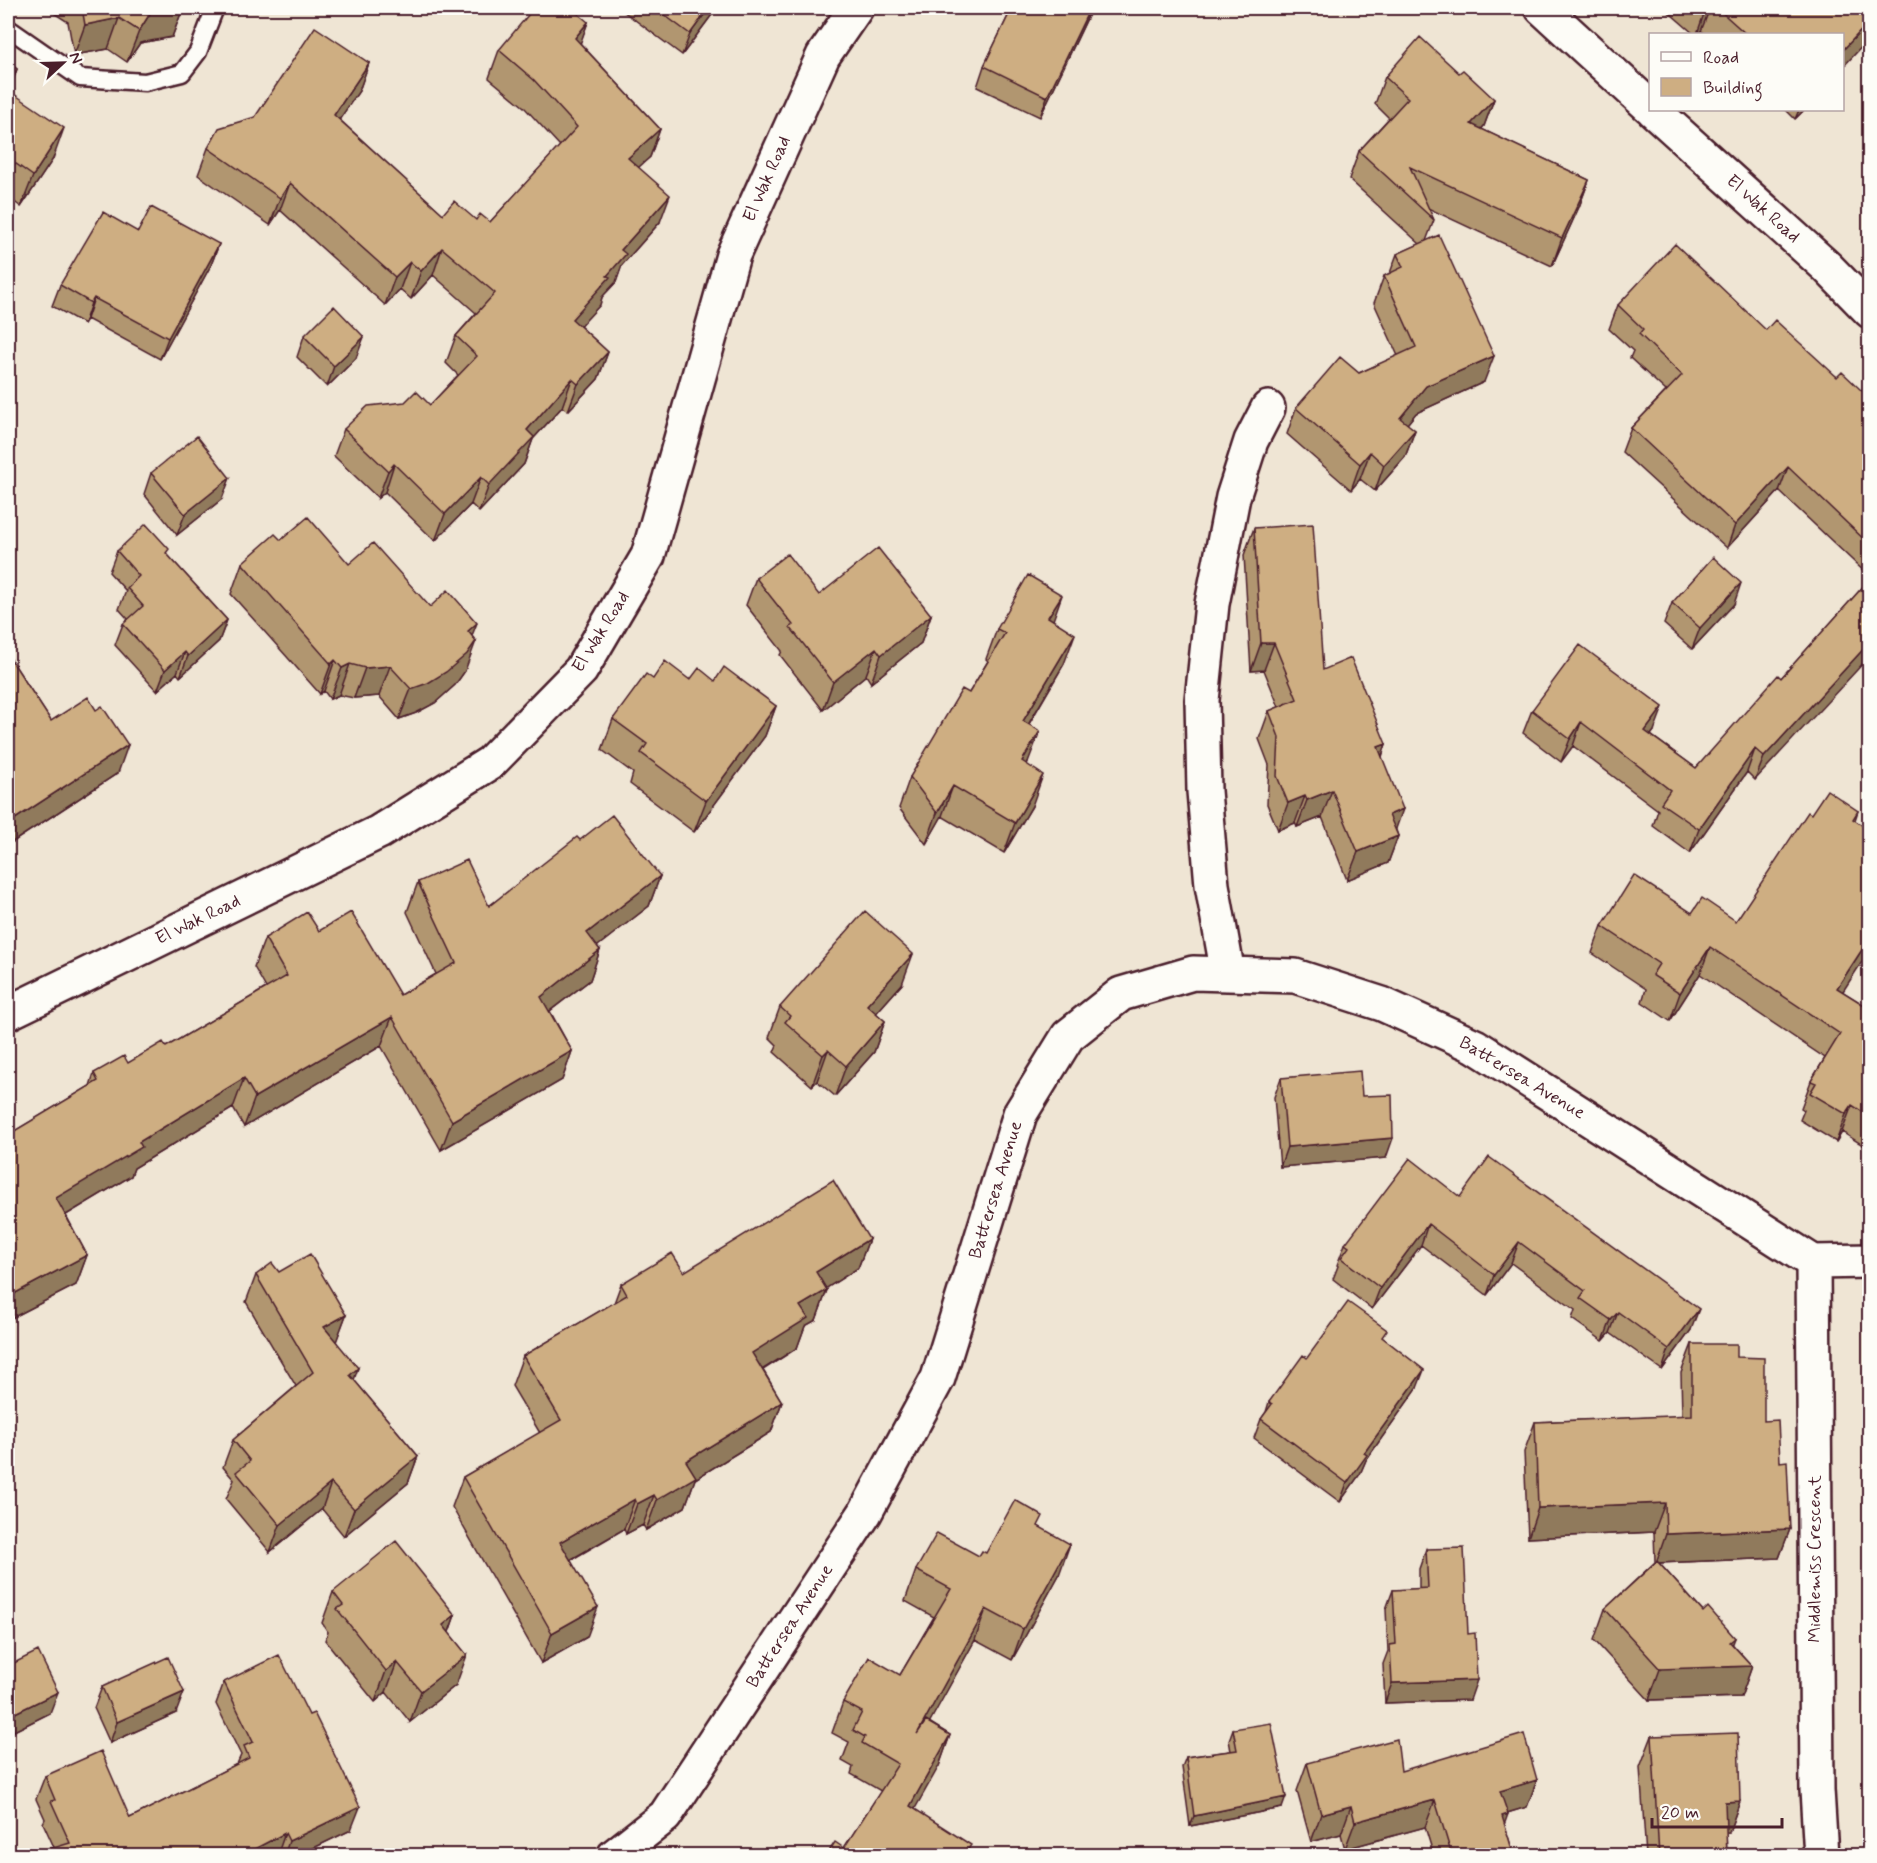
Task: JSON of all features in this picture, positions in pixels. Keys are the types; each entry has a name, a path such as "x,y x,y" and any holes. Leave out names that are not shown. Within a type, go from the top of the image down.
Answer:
{"street":[{"name":"El Wak Road","path":"8,1013 379,832 490,763 581,670 648,556 733,255 823,56 856,8"},
{"name":"El Wak Road","path":"1542,8 1649,105"},
{"name":"El Wak Road","path":"1655,111 1827,267 1869,311"},
{"path":"1228,974 1212,885 1204,791 1202,700 1212,604 1233,497 1251,441 1268,408"},
{"name":"Battersea Avenue","path":"614,1856 665,1816 865,1513 938,1378 1020,1114 1068,1036 1121,994 1192,973 1295,976 1382,1004 1475,1046 1813,1262"},
{"path":"1813,1262 1869,1261"},
{"name":"Middlemiss Crescent","path":"1813,1262 1817,1790 1821,1856"}],"lane":[{"path":"8,28 80,78 145,82 182,73 198,52 215,8"}],"building":[{"path":"82,8 176,8 151,12 139,31 119,18 85,25"},
{"path":"534,8 571,8 588,22 575,38 660,129 628,158 670,195 621,250 626,254 607,276 610,277 572,319 608,352 578,384 572,379 527,430 534,437 489,485 481,477 445,514 394,464 388,471 344,429 368,406 405,402 416,391 430,405 477,356 456,336 495,293 442,248 421,271 410,262 395,277 290,183 280,198 208,148 219,128 255,117 315,27 369,63 334,115 443,214 454,201 476,220 480,214 490,222 577,127 534,80 499,50"},
{"path":"655,8 709,8 690,34"},
{"path":"1012,8 1090,8 1047,97 984,66"},
{"path":"1717,8 1869,8 1869,22 1844,49 1844,33 1745,33"},
{"path":"1420,37 1459,73 1463,70 1494,99 1471,124 1589,180 1562,238 1410,167 1434,220 1359,151 1408,98 1385,77"},
{"path":"8,62 17,69 8,83"},
{"path":"8,90 64,128 33,176 8,158"},
{"path":"151,207 219,244 168,338 94,298 91,303 60,285 103,212 138,232"},
{"path":"1439,235 1494,356 1426,386 1400,418 1415,430 1384,465 1370,452 1360,464 1296,408 1340,357 1359,373 1416,347 1384,276 1403,267 1397,254"},
{"path":"1675,244 1766,330 1775,320 1837,377 1842,372 1862,391 1869,382 1869,544 1788,467 1735,525 1631,428 1682,375 1639,334 1643,329 1618,305"},
{"path":"334,306 364,337 334,366 304,336"},
{"path":"197,436 230,478 185,514 151,473"},
{"path":"308,517 349,564 373,543 430,607 448,590 477,623 468,631 476,641 467,654 446,672 428,683 411,689 390,666 365,668 350,664 342,668 335,660 331,664 242,563 275,534 281,540"},
{"path":"146,524 169,549 166,553 227,620 188,656 185,652 165,670 123,624 143,606 127,588 139,576 117,551"},
{"path":"1313,524 1323,670 1351,658 1386,744 1378,747 1403,809 1389,815 1398,836 1358,852 1332,790 1307,800 1305,796 1288,803 1277,776 1279,737 1269,711 1297,699 1274,643 1261,643 1254,528"},
{"path":"878,548 931,615 881,655 876,648 833,682 790,627 793,625 756,578 787,554 819,595"},
{"path":"1713,557 1741,583 1700,628 1672,603"},
{"path":"1028,575 1062,595 1048,617 1075,634 1023,721 1040,731 1022,761 1043,775 1015,823 953,786 937,813 910,777 962,689 969,693 1005,633 997,629"},
{"path":"1869,580 1869,643 1764,757 1755,749 1699,829 1661,803 1670,790 1581,722 1570,739 1532,710 1580,645 1663,707 1645,731 1696,768 1778,675 1781,678"},
{"path":"8,655 51,721 88,697 96,710 102,706 128,745 15,819 8,807"},
{"path":"665,661 690,680 699,668 715,681 724,667 776,706 706,801 641,753 647,744 613,719 646,674 653,679"},
{"path":"1827,790 1858,811 1853,819 1869,830 1869,939 1837,988 1869,1008 1869,1116 1852,1105 1846,1114 1810,1093 1816,1083 1811,1081 1840,1034 1710,947 1680,993 1652,975 1659,964 1602,926 1634,875 1692,913 1702,898 1736,921 1808,812 1811,814"},
{"path":"612,815 660,876 587,933 600,950 541,997 572,1051 452,1121 392,1017 255,1097 244,1078 139,1142 142,1147 56,1198 87,1255 8,1297 8,1120 13,1132 98,1081 94,1073 124,1056 128,1063 163,1042 166,1047 287,976 265,938 307,912 319,931 351,912 400,995 456,963 418,882 467,860 489,906 577,837 580,840"},
{"path":"865,911 913,954 867,1005 885,1021 846,1066 828,1050 823,1055 785,1022 790,1016 780,1007"},
{"path":"1360,1071 1362,1096 1392,1095 1393,1138 1287,1147 1281,1078"},
{"path":"1489,1157 1699,1309 1669,1349 1618,1312 1611,1320 1580,1298 1585,1291 1519,1242 1494,1275 1428,1224 1380,1288 1341,1258 1349,1247 1345,1244 1410,1158 1460,1197"},
{"path":"833,1180 869,1239 816,1272 827,1290 800,1306 808,1318 752,1353 782,1402 686,1461 696,1477 657,1500 654,1495 637,1504 635,1499 560,1542 598,1607 552,1633 463,1477 561,1420 523,1356 627,1295 621,1284 672,1253 684,1272"},
{"path":"310,1254 346,1315 324,1327 358,1368 350,1375 418,1456 354,1509 331,1483 280,1525 236,1472 250,1461 233,1440 313,1372 256,1275 272,1263 279,1272"},
{"path":"1348,1302 1387,1330 1382,1337 1424,1370 1364,1453 1367,1455 1347,1483 1261,1419 1272,1404 1269,1402 1303,1355 1307,1358"},
{"path":"1692,1344 1737,1344 1737,1357 1764,1358 1764,1421 1778,1420 1780,1462 1787,1461 1790,1529 1666,1534 1665,1503 1538,1508 1535,1422 1692,1415"},
{"path":"1015,1500 1043,1516 1038,1526 1070,1544 1023,1629 986,1609 917,1734 926,1721 950,1735 910,1806 971,1845 964,1856 826,1856 835,1842 844,1848 898,1764 862,1743 865,1737 853,1730 862,1712 843,1702 869,1657 900,1675 951,1589 916,1570 937,1533 979,1556 982,1551 986,1553"},
{"path":"396,1541 455,1615 443,1625 467,1655 421,1691 397,1662 386,1671 337,1609 343,1605 333,1592"},
{"path":"1464,1548 1468,1634 1475,1633 1477,1680 1392,1683 1390,1645 1396,1644 1393,1590 1428,1588 1426,1549"},
{"path":"1657,1561 1703,1612 1708,1607 1735,1638 1730,1642 1752,1666 1660,1669 1605,1609"},
{"path":"38,1651 58,1692 15,1713 8,1698 8,1666"},
{"path":"279,1655 309,1715 314,1713 360,1807 289,1841 285,1833 241,1856 27,1856 70,1843 51,1801 55,1800 45,1776 101,1751 130,1818 249,1758 244,1746 253,1742 224,1682"},
{"path":"168,1657 184,1692 117,1722 102,1687"},
{"path":"1271,1723 1286,1797 1194,1816 1186,1757 1237,1750 1233,1729"},
{"path":"1738,1733 1740,1801 1725,1802 1727,1856 1659,1856 1652,1736"},
{"path":"1524,1734 1537,1780 1500,1791 1508,1814 1502,1816 1514,1856 1452,1856 1435,1800 1355,1822 1351,1806 1321,1814 1307,1763 1397,1739 1401,1771"}]}
